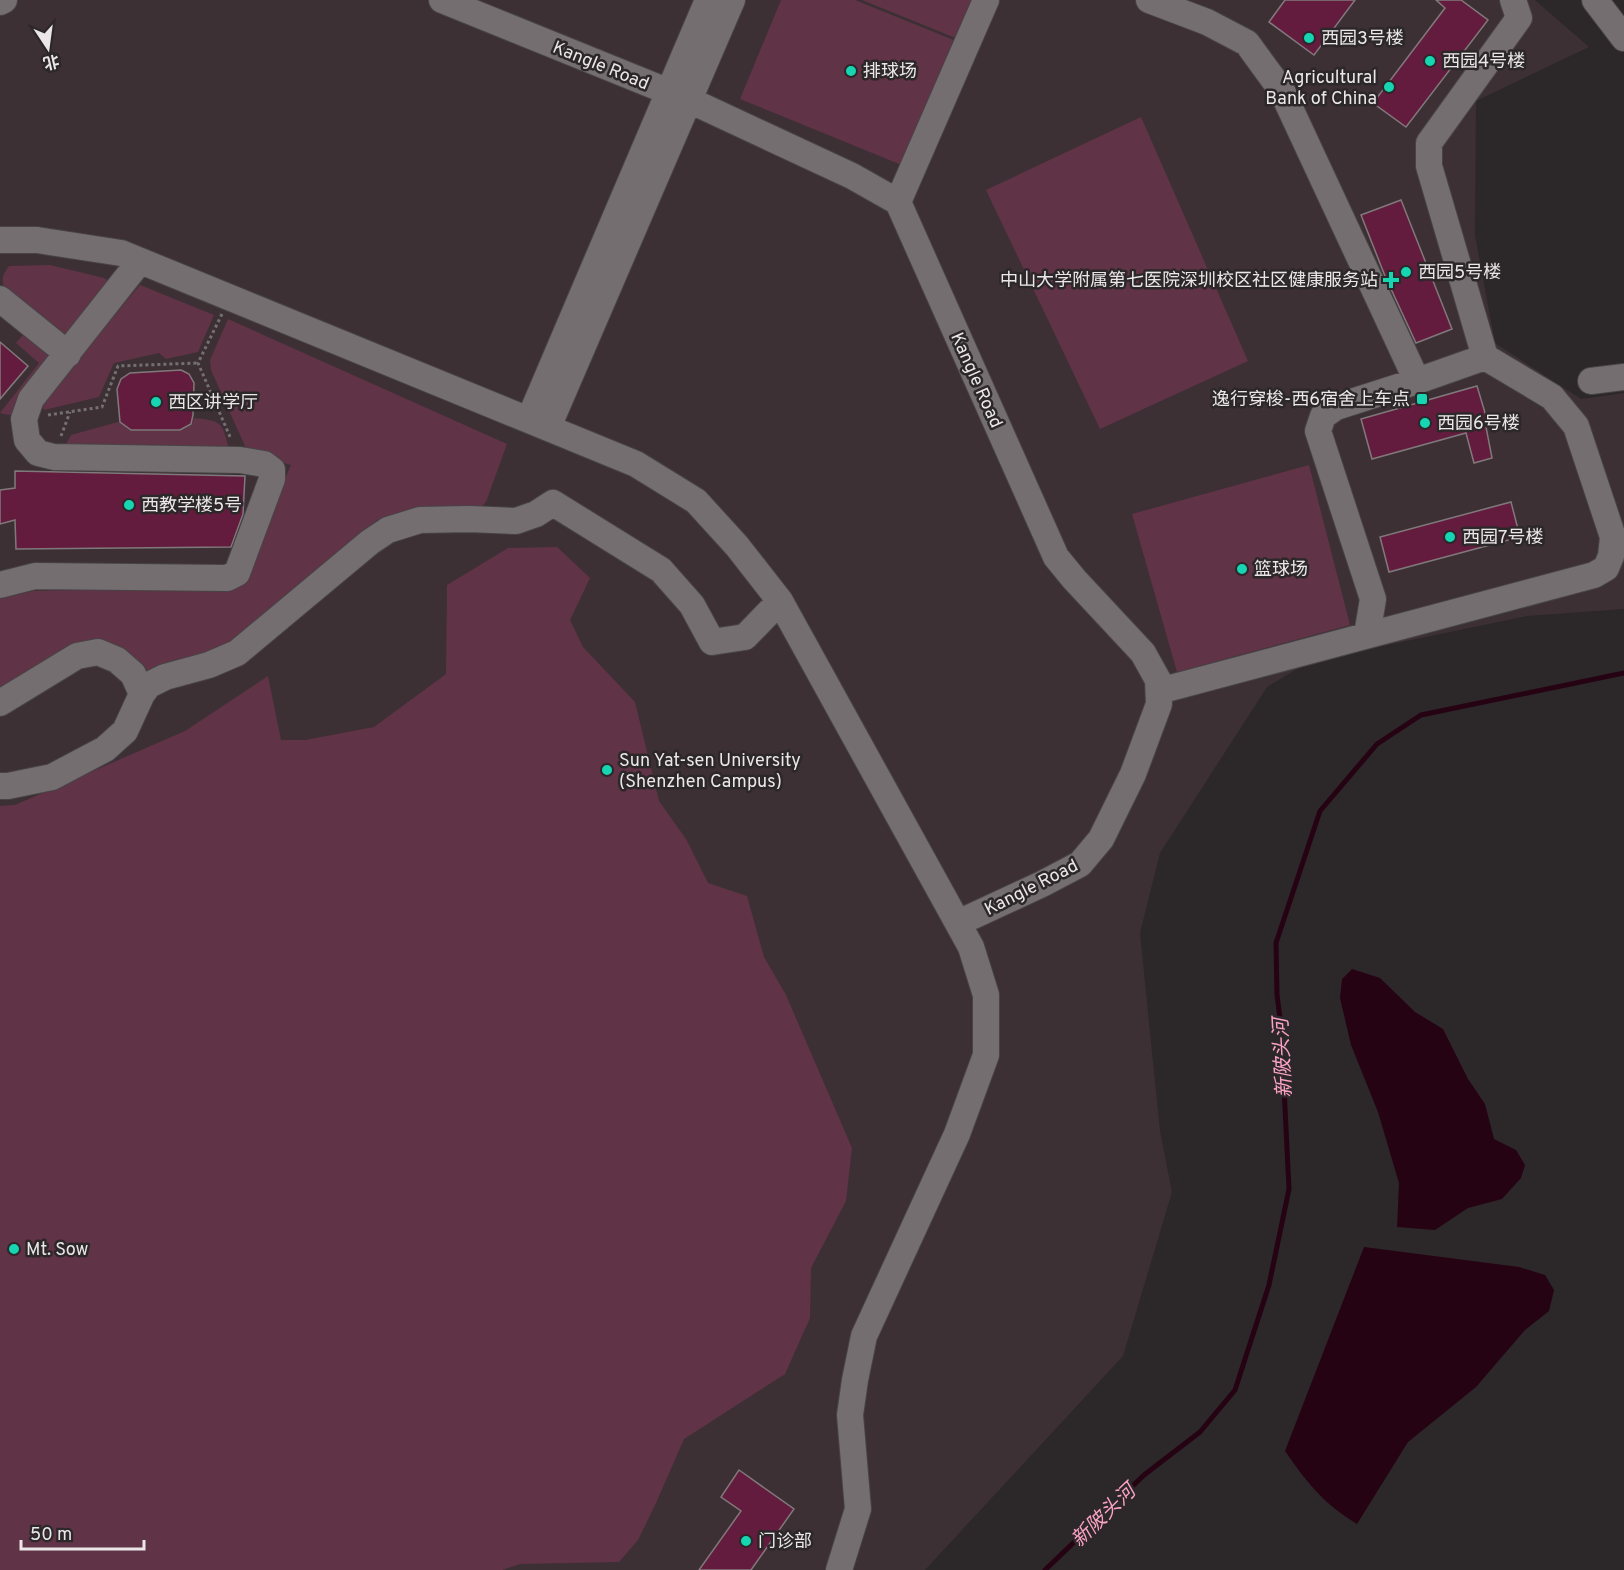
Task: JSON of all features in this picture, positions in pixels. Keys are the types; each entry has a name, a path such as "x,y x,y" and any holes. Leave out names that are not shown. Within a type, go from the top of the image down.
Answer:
{"street":[{"path":"0,2 4,0"},
{"name":"Kangle Road","path":"442,0 679,96 852,176 898,202 1056,557 1143,653 1158,680 1159,691 1159,704 1133,774 1101,839 1080,864 958,923"},
{"path":"679,96 708,0"},
{"path":"539,424 679,96 732,0"},
{"path":"898,202 986,0"},
{"path":"1149,0 1207,22 1247,43 1282,91 1417,381"},
{"path":"1159,691 1594,574 1606,568 1611,556 1613,537 1576,426 1552,397 1485,357 1429,166 1429,143 1519,18 1513,0"},
{"path":"1595,0 1624,38"},
{"path":"0,240 38,240 121,253 636,464 696,501 737,546 780,601 958,923 971,948 986,995 986,1055 957,1134 864,1336 850,1415 858,1509 839,1570"},
{"path":"0,585 35,576 227,578 237,573 272,479 272,470 264,464 240,460 54,458 38,453 27,440 24,419 31,399 140,261"},
{"path":"0,298 68,354"},
{"path":"1367,635 1373,599 1318,431 1323,416 1336,407 1485,357"},
{"path":"1591,381 1624,377"},
{"path":"0,786 52,777 105,749 125,731 142,694 149,685 165,677 209,665 237,653 370,542 388,530 420,520 516,521 536,514 553,503 661,570 692,605 712,642 745,637 780,601"},
{"path":"0,703 77,656 98,652 117,660 133,674 142,694"}],"path":[{"path":"224,310 198,363 240,460"},
{"path":"24,419 102,407 118,366 198,363"}],"shaded area":[{"name":"Sun Yat-sen University (Shenzhen Campus)","path":"0,0 1535,0 1589,47 1476,101 1475,235 1495,343 1581,399 1624,393 1624,609 1527,616 1310,661 1267,687 1160,853 1140,933 1160,1131 1172,1192 1123,1356 925,1570 0,1570"},
{"name":"排球场","path":"781,0 855,0 961,43 909,168 740,99"},
{"path":"862,0 980,0 963,41"},
{"path":"1141,117 1248,361 1100,429 986,190"},
{"path":"50,265 104,278 110,285 80,328 64,336 7,292 3,285 3,276 9,266"},
{"path":"140,285 214,315 198,352 166,359 159,353 114,363 99,397 44,410 41,403"},
{"path":"228,319 507,444 486,502 477,508 431,509 377,520 236,639 219,650 161,671 145,672 106,644 0,691 0,599 33,591 230,586 239,581 291,465 248,453 211,370 210,360"},
{"path":"26,331 51,354 16,414 0,413 39,363 16,343"},
{"path":"194,418 218,423 224,431 231,454 61,453 71,435 118,422 131,431 180,431 192,424"},
{"name":"篮球场","path":"1309,465 1350,625 1177,672 1132,514"},
{"path":"557,547 590,578 570,620 583,647 635,702 659,801 686,839 708,883 747,896 764,957 786,995 852,1148 846,1201 811,1268 810,1318 785,1374 684,1439 638,1540 619,1562 520,1564 502,1570 0,1570 0,806 15,805 185,731 268,676 281,740 305,740 374,727 446,674 447,585 508,548"},
{"path":"1352,969 1380,978 1415,1012 1443,1029 1468,1079 1485,1104 1494,1139 1516,1150 1525,1165 1521,1178 1502,1199 1468,1208 1435,1230 1397,1227 1399,1183 1378,1112 1351,1045 1340,998 1342,979"},
{"path":"1364,1247 1519,1267 1545,1275 1554,1290 1549,1311 1525,1330 1476,1387 1408,1442 1357,1524 1317,1492 1285,1451"}],"building":[{"name":"西园3号楼","path":"1285,0 1355,0 1314,55 1269,22"},
{"name":"西园4号楼","path":"1436,0 1461,0 1488,20 1406,127 1373,103 1445,8"},
{"name":"西园5号楼","path":"1401,200 1452,329 1416,343 1385,276 1361,215"},
{"path":"0,342 28,366 0,399"},
{"name":"西区讲学厅","path":"181,370 189,374 194,383 191,424 180,430 131,430 120,422 117,389 121,379 130,373"},
{"name":"西园6号楼","path":"1477,386 1489,426 1486,427 1492,458 1474,463 1466,433 1372,459 1361,419"},
{"name":"西教学楼5号","path":"15,471 245,476 243,514 231,547 16,549 15,520 0,524 0,490 15,488"},
{"name":"西园7号楼","path":"1511,502 1520,537 1389,572 1380,537"},
{"name":"门诊部","path":"739,1470 794,1509 751,1570 699,1570 741,1511 721,1497"}],"waterway":[{"name":"新陂头河","path":"1045,1570 1144,1475 1200,1432 1235,1390 1269,1285 1289,1189 1276,943 1320,811 1377,744 1421,715 1624,673"}],"place":[{"name":"西园3号楼","path":"1309,38"},
{"name":"西园4号楼","path":"1430,61"},
{"name":"排球场","path":"851,71"},
{"name":"Agricultural Bank of China","path":"1389,87"},
{"name":"西园5号楼","path":"1406,272"},
{"name":"中山大学附属第七医院深圳校区社区健康服务站","path":"1391,280"},
{"name":"逸行穿梭-西6宿舍上车点","path":"1422,399"},
{"name":"西区讲学厅","path":"156,402"},
{"name":"西园6号楼","path":"1425,423"},
{"name":"西教学楼5号","path":"129,505"},
{"name":"西园7号楼","path":"1450,537"},
{"name":"篮球场","path":"1242,569"},
{"name":"Sun Yat-sen University (Shenzhen Campus)","path":"607,770"},
{"name":"Mt. Sow","path":"14,1249"},
{"name":"门诊部","path":"746,1541"}]}
